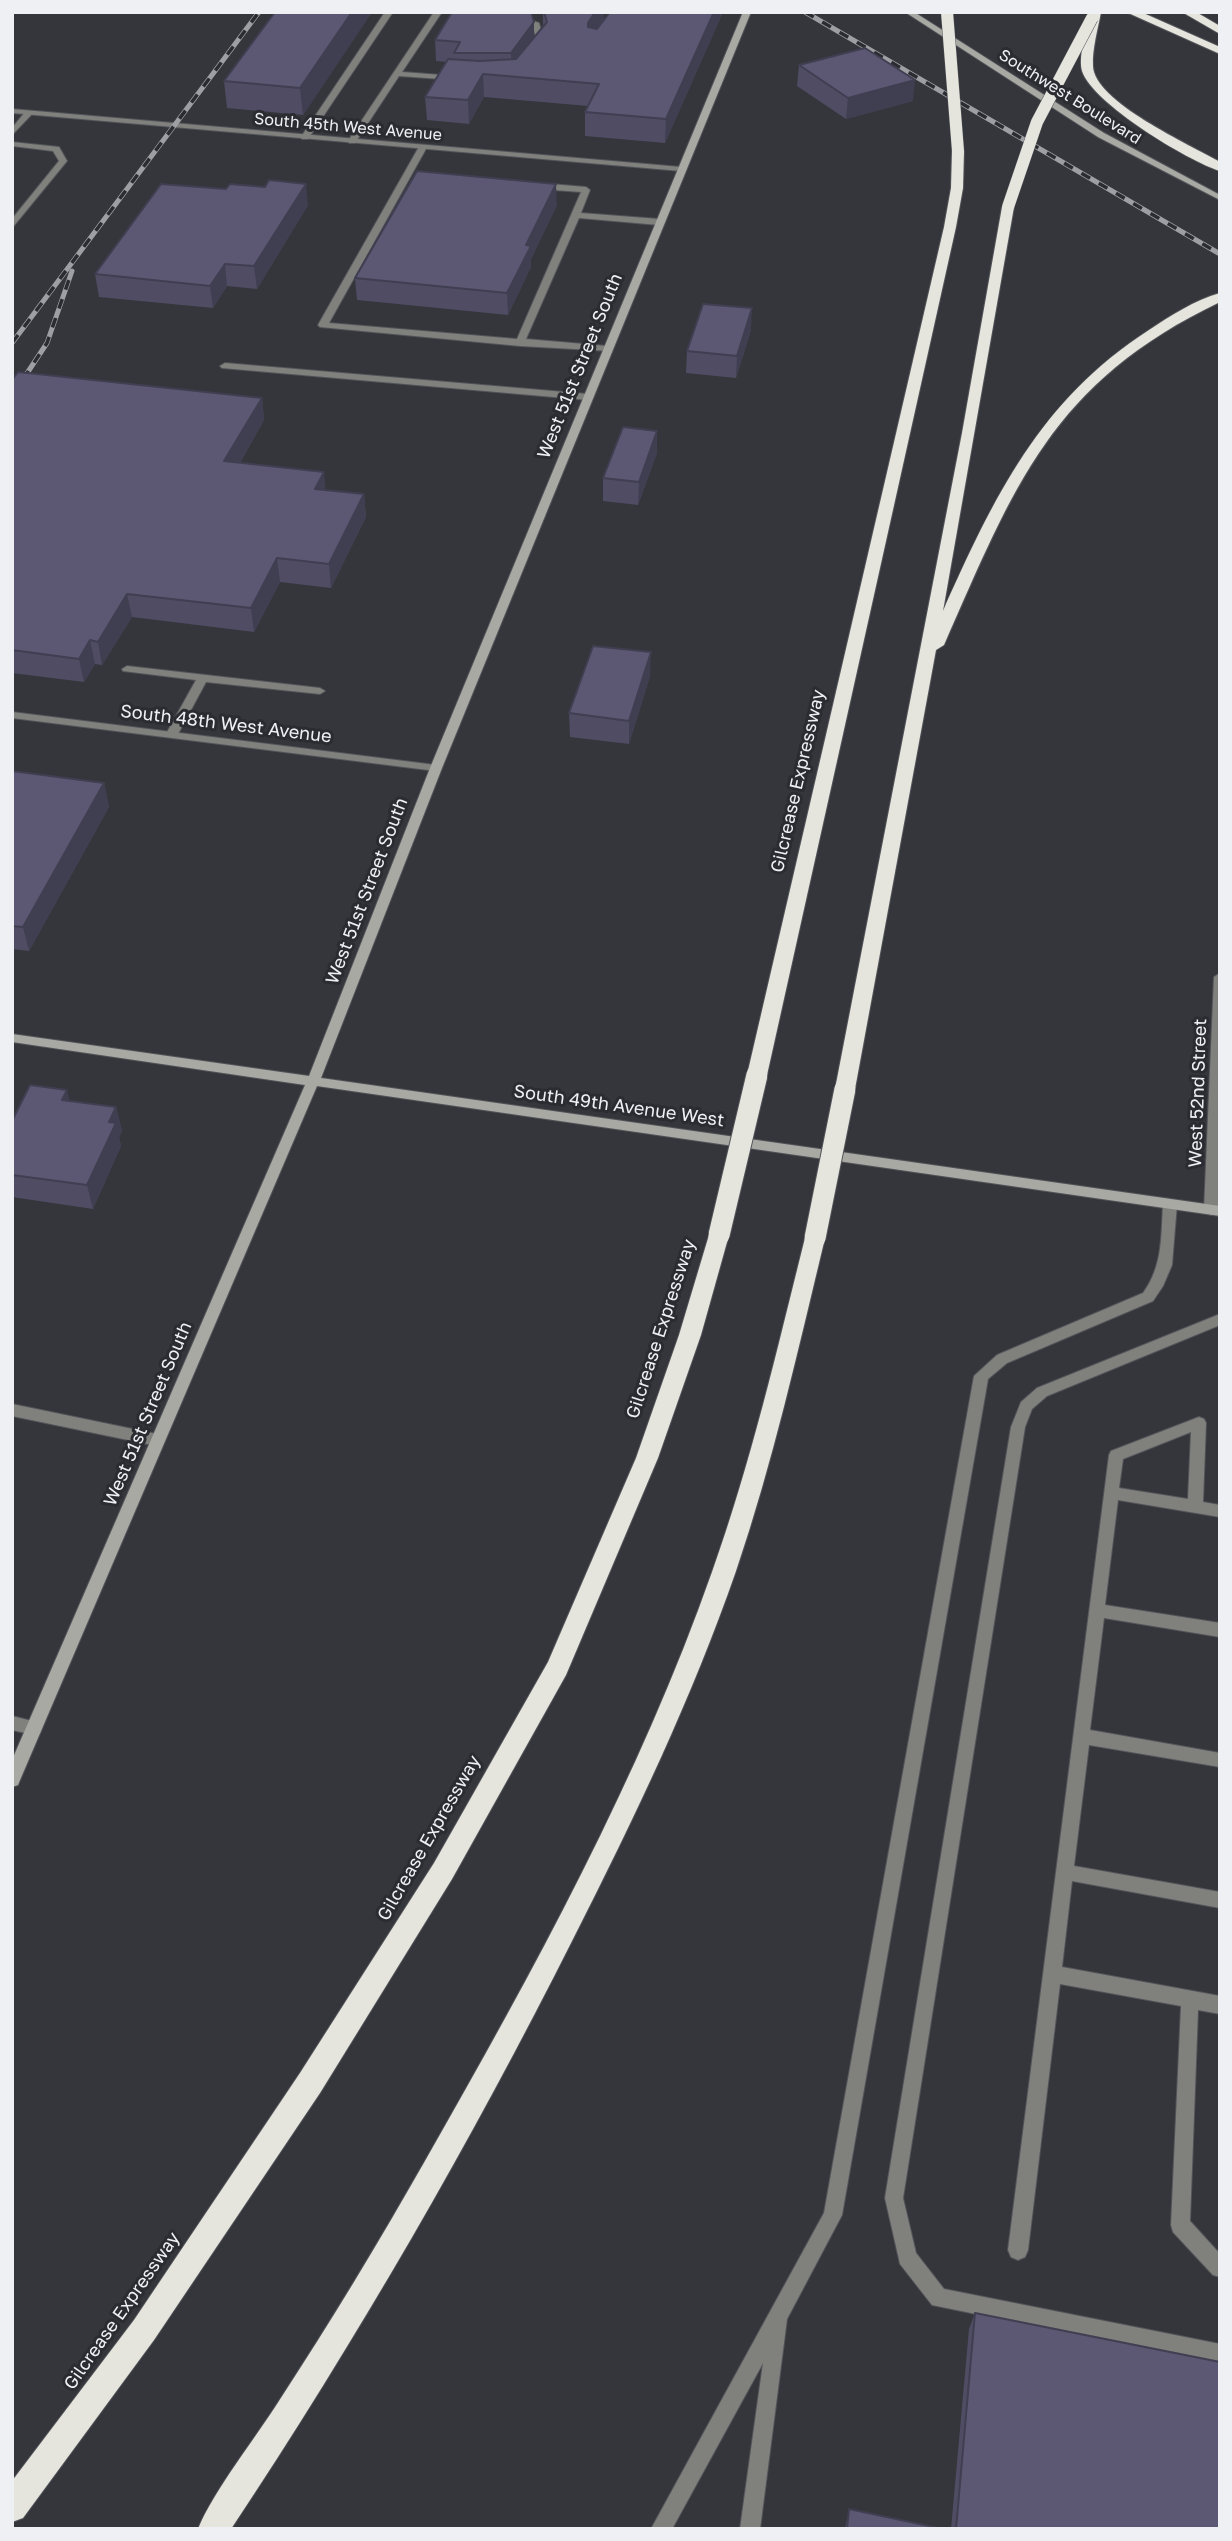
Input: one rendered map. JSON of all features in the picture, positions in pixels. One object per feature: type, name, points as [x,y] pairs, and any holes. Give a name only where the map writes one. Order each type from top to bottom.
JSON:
[{"type":"highway","name":"Gilcrease Expressway","points":[[12,2507],[144,2330],[310,2083],[443,1871],[557,1668],[647,1458],[694,1324],[719,1235],[950,227],[957,188],[958,151],[947,12]]},
{"type":"highway","points":[[1131,12],[1220,51]]},
{"type":"highway","points":[[1186,12],[1220,31]]},
{"type":"highway","points":[[1094,15],[1087,68],[1095,86],[1151,131],[1220,167]]},
{"type":"highway","points":[[213,2529],[298,2403],[451,2145],[582,1895],[634,1788],[724,1573],[758,1466],[814,1238],[845,1089],[969,433],[1008,207],[1018,170],[1037,122],[1094,15]]},
{"type":"highway","points":[[922,676],[1010,485],[1058,415],[1097,375],[1145,337],[1200,305],[1220,297]]},
{"type":"street","points":[[305,137],[389,12]]},
{"type":"street","points":[[352,141],[438,12]]},
{"type":"street","points":[[501,12],[536,25],[541,43],[528,61]]},
{"type":"street","name":"West 51st Street South","points":[[12,1780],[313,1081],[436,768],[747,12]]},
{"type":"street","name":"Southwest Boulevard","points":[[909,12],[1101,135],[1220,198]]},
{"type":"street","points":[[397,74],[469,79]]},
{"type":"street","name":"South 45th West Avenue","points":[[12,111],[681,169]]},
{"type":"street","points":[[12,133],[29,113]]},
{"type":"street","points":[[12,144],[57,149],[63,161],[12,225]]},
{"type":"street","points":[[424,148],[323,325],[607,349]]},
{"type":"street","points":[[408,175],[422,176]]},
{"type":"street","points":[[520,343],[586,190],[531,186]]},
{"type":"street","points":[[576,215],[659,222]]},
{"type":"street","points":[[225,366],[588,397]]},
{"type":"street","points":[[127,670],[320,691]]},
{"type":"street","points":[[172,734],[203,678]]},
{"type":"street","name":"South 48th West Avenue","points":[[12,715],[436,768]]},
{"type":"street","name":"West 52nd Street","points":[[1215,1211],[1220,977]]},
{"type":"street","name":"South 49th Avenue West","points":[[12,1038],[1215,1211]]},
{"type":"street","points":[[661,2529],[833,2215],[981,1376],[1003,1359],[1148,1297],[1162,1281],[1166,1265],[1170,1204]]},
{"type":"street","points":[[1220,1319],[1042,1392],[1026,1406],[1018,1427],[894,2199],[907,2258],[939,2298],[1220,2354]]},
{"type":"street","points":[[12,1410],[157,1440]]},
{"type":"street","points":[[1018,2250],[1116,1455],[1199,1423],[1195,1507]]},
{"type":"street","points":[[1111,1493],[1220,1511]]},
{"type":"street","points":[[1097,1609],[1220,1630]]},
{"type":"street","points":[[12,1723],[34,1727]]},
{"type":"street","points":[[1081,1736],[1220,1760]]},
{"type":"street","points":[[1065,1872],[1220,1900]]},
{"type":"street","points":[[1052,1974],[1220,2005]]},
{"type":"street","points":[[1190,1999],[1180,2225],[1220,2268]]},
{"type":"street","points":[[750,2529],[779,2313]]},
{"type":"building","points":[[275,12],[352,12],[300,88],[224,81]]},
{"type":"building","points":[[452,12],[531,12],[534,22],[511,53],[454,53],[460,42],[435,40]]},
{"type":"building","points":[[544,12],[595,12],[588,27],[597,29],[610,12],[714,12],[666,119],[585,112],[599,84],[483,74],[468,100],[425,97],[448,59],[516,59],[547,22]]},
{"type":"building","points":[[865,48],[915,80],[848,98],[799,65]]},
{"type":"building","points":[[417,171],[556,184],[526,245],[531,246],[507,293],[355,278]]},
{"type":"building","points":[[269,180],[306,184],[254,266],[225,264],[210,286],[95,274],[161,184],[226,189],[230,184],[265,187]]},
{"type":"building","points":[[703,304],[752,308],[737,356],[687,351]]},
{"type":"building","points":[[18,372],[262,398],[224,461],[324,472],[315,489],[364,494],[329,564],[277,558],[251,608],[127,594],[98,642],[90,640],[79,659],[12,650],[12,380]]},
{"type":"building","points":[[623,427],[657,431],[639,482],[603,478]]},
{"type":"building","points":[[593,646],[651,652],[629,721],[569,713]]},
{"type":"building","points":[[12,771],[104,783],[23,927],[12,926]]},
{"type":"building","points":[[30,1085],[67,1090],[62,1100],[116,1107],[109,1122],[116,1123],[87,1185],[12,1175],[12,1121]]},
{"type":"building","points":[[975,2313],[1220,2362],[1220,2529],[956,2529]]},
{"type":"building","points":[[849,2509],[943,2529],[847,2529]]},
{"type":"railway","points":[[12,343],[259,12]]},
{"type":"railway","points":[[805,12],[1220,254]]},
{"type":"railway","points":[[12,396],[47,343],[72,271]]}]
